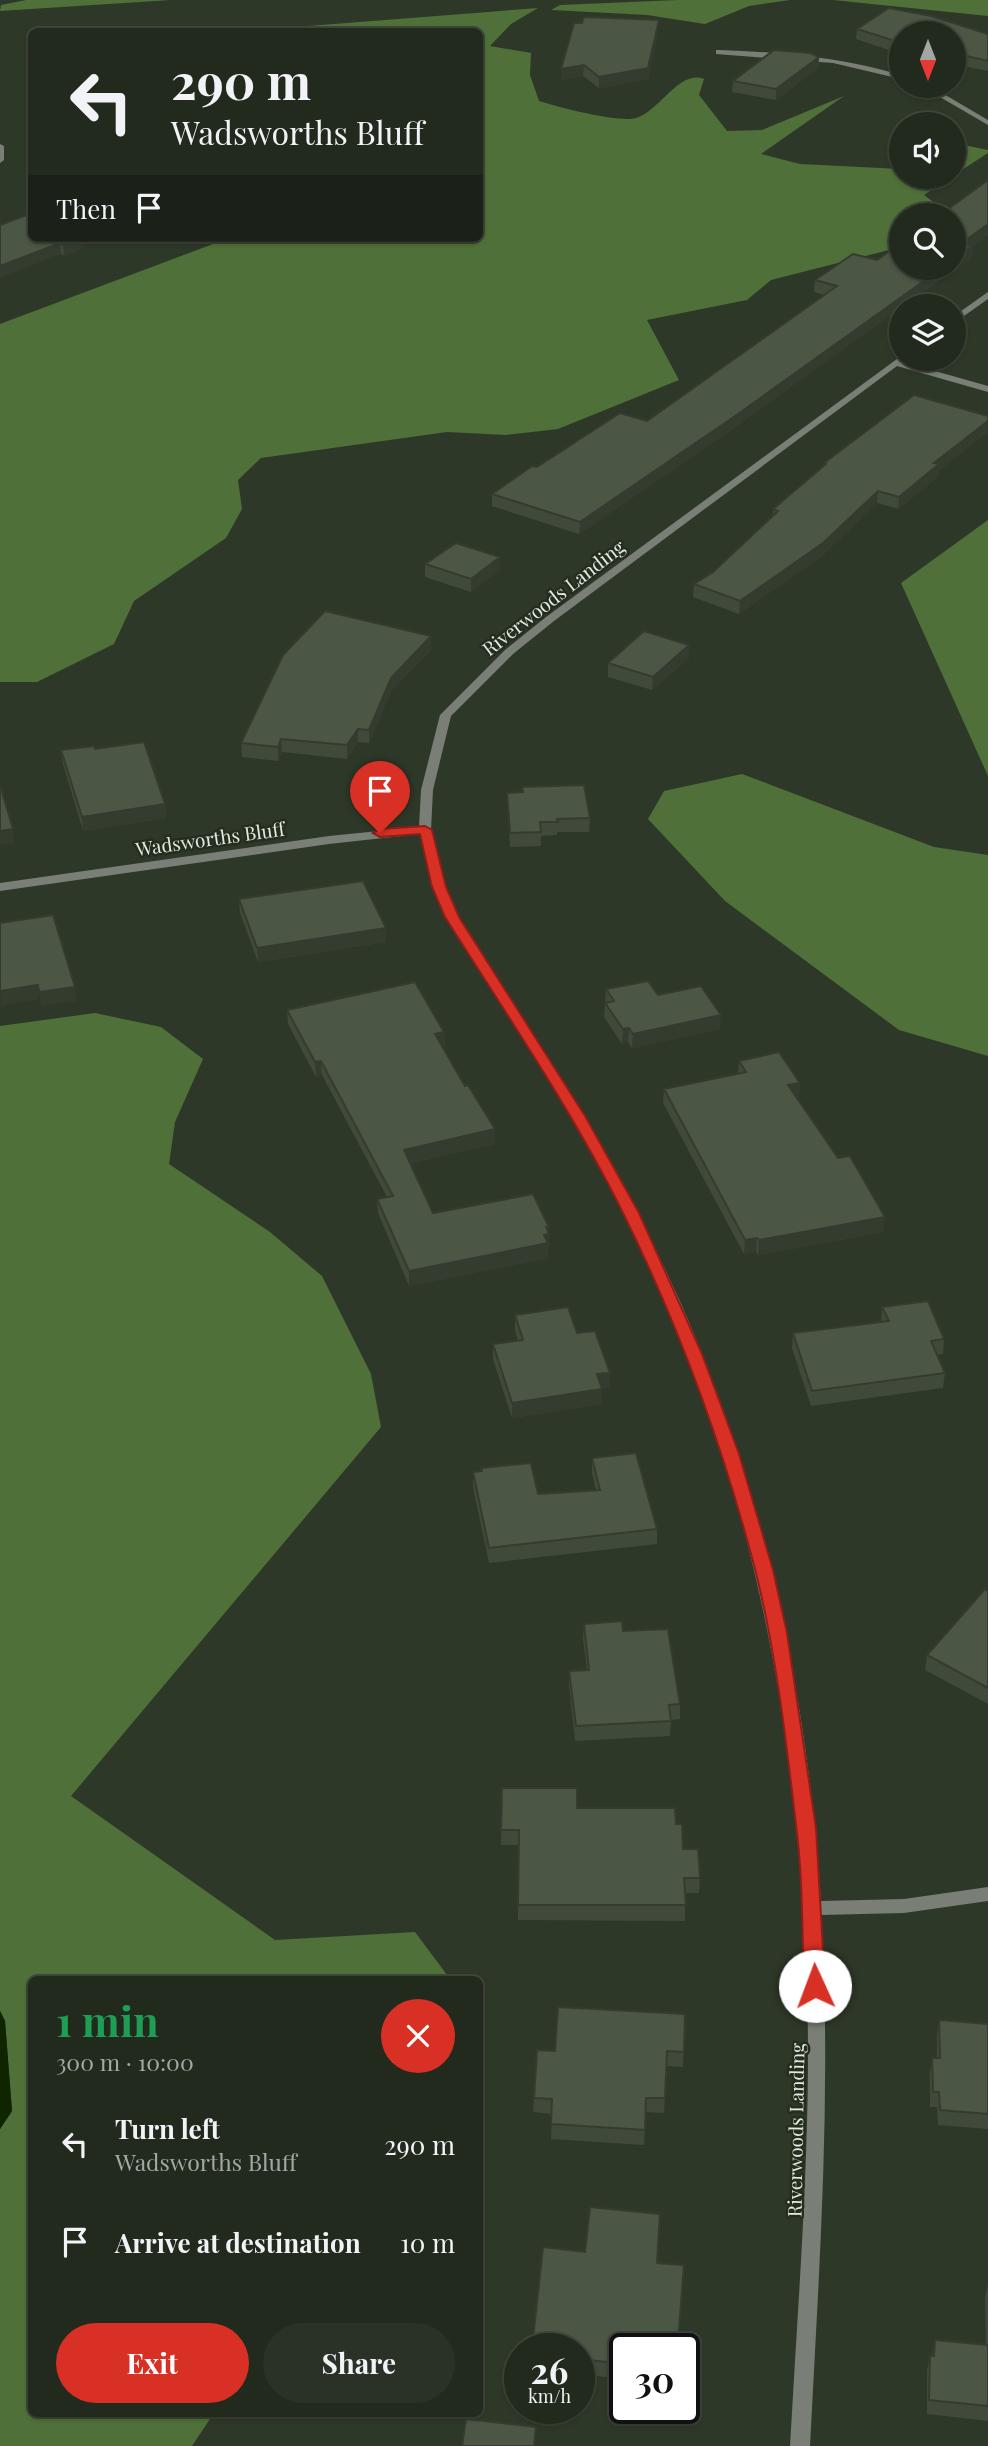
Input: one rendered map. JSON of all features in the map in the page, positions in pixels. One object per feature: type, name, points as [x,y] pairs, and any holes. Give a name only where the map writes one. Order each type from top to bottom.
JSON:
[{"type":"street","points":[[719,52],[806,55],[889,73]]},
{"type":"street","points":[[945,98],[988,123]]},
{"type":"street","points":[[0,146],[0,160]]},
{"type":"street","points":[[966,311],[988,295]]},
{"type":"street","name":"Riverwoods Landing","points":[[800,2446],[814,2203],[817,2063],[812,1908],[797,1753],[778,1633],[764,1570],[726,1442],[689,1343],[631,1213],[577,1116],[452,917],[439,887],[425,830],[427,790],[446,715],[509,652],[889,368]]},
{"type":"street","points":[[932,371],[988,388]]},
{"type":"street","name":"Wadsworths Bluff","points":[[0,887],[328,840],[425,830]]},
{"type":"street","points":[[812,1908],[904,1906],[988,1894]]},
{"type":"shaded area","points":[[26,0],[171,0],[0,11],[1,5]]},
{"type":"shaded area","points":[[678,0],[790,0],[749,6],[705,24],[647,15],[551,10],[560,5]]},
{"type":"shaded area","points":[[833,0],[988,0],[988,16]]},
{"type":"shaded area","points":[[538,8],[511,24],[490,46],[531,53],[530,75],[539,101],[603,116],[636,118],[653,108],[686,80],[704,79],[699,95],[727,131],[762,130],[844,96],[761,154],[800,164],[889,168],[889,189],[933,189],[924,195],[934,203],[889,203],[889,250],[771,280],[747,300],[647,320],[679,380],[558,429],[506,435],[447,432],[261,458],[238,480],[242,509],[226,538],[134,601],[114,644],[37,682],[0,682],[0,324],[218,242],[483,242],[483,28],[283,28]]},
{"type":"shaded area","points":[[966,145],[988,150],[988,153],[966,167]]},
{"type":"shaded area","points":[[988,520],[988,776],[901,583]]},
{"type":"shaded area","points":[[742,774],[934,847],[988,855],[988,1056],[899,1030],[725,901],[648,819],[664,791]]},
{"type":"shaded area","points":[[95,1013],[161,1027],[203,1059],[175,1122],[169,1164],[270,1232],[322,1276],[371,1374],[381,1427],[71,1796],[275,1940],[415,1932],[448,1976],[28,1976],[28,2417],[211,2417],[192,2446],[0,2446],[0,2129],[12,2111],[5,2021],[0,2011],[0,1026]]},
{"type":"shaded area","points":[[0,2011],[5,2021],[12,2111],[0,2129]]},
{"type":"building","points":[[889,8],[947,21],[889,21],[889,39],[857,29]]},
{"type":"building","points":[[584,17],[659,20],[648,68],[599,77],[584,65],[561,69],[574,23],[582,23]]},
{"type":"building","points":[[966,27],[988,34],[988,61],[966,56]]},
{"type":"building","points":[[774,50],[810,53],[819,57],[776,89],[733,81]]},
{"type":"building","points":[[988,180],[988,224],[966,240],[966,203],[956,203]]},
{"type":"building","points":[[28,214],[28,242],[68,242],[0,266],[0,225]]},
{"type":"building","points":[[889,252],[889,280],[925,280],[906,294],[889,294],[889,306],[580,522],[492,494],[532,466],[537,467],[620,413],[647,421],[837,286],[815,280],[853,254],[877,260]]},
{"type":"building","points":[[914,395],[988,416],[988,421],[934,463],[939,464],[899,497],[878,491],[823,543],[740,601],[694,584],[713,572],[778,511],[773,509],[826,464],[824,463]]},
{"type":"building","points":[[456,543],[500,557],[471,579],[425,564]]},
{"type":"building","points":[[325,611],[431,636],[391,678],[369,730],[358,729],[347,745],[281,739],[278,747],[241,743],[283,655]]},
{"type":"building","points":[[644,631],[689,645],[653,677],[608,663]]},
{"type":"building","points":[[144,742],[165,804],[82,817],[61,750],[94,746],[95,749]]},
{"type":"building","points":[[0,785],[13,829],[0,831]]},
{"type":"building","points":[[584,785],[590,818],[540,822],[541,832],[510,833],[507,793],[523,792],[522,787]]},
{"type":"building","points":[[363,881],[386,928],[257,948],[239,899]]},
{"type":"building","points":[[53,915],[75,987],[39,992],[38,985],[0,991],[0,923]]},
{"type":"building","points":[[648,981],[658,995],[701,986],[721,1015],[633,1034],[629,1028],[623,1029],[605,1003],[614,1001],[606,989]]},
{"type":"building","points":[[415,982],[444,1032],[435,1034],[465,1086],[468,1085],[495,1129],[404,1150],[433,1213],[533,1194],[549,1227],[546,1227],[549,1234],[544,1235],[548,1243],[409,1271],[377,1199],[393,1196],[321,1061],[315,1062],[287,1010]]},
{"type":"building","points":[[779,1052],[800,1083],[788,1085],[838,1158],[850,1156],[885,1217],[759,1240],[745,1240],[664,1089],[746,1072],[739,1061]]},
{"type":"building","points":[[928,1301],[944,1339],[931,1341],[945,1373],[812,1391],[793,1333],[889,1321],[882,1307]]},
{"type":"building","points":[[568,1307],[577,1333],[595,1331],[610,1373],[597,1374],[602,1389],[512,1403],[493,1344],[523,1340],[515,1315]]},
{"type":"building","points":[[636,1453],[657,1529],[489,1548],[473,1472],[482,1471],[481,1468],[531,1463],[538,1494],[600,1490],[592,1458]]},
{"type":"building","points":[[985,1589],[988,1591],[988,1688],[927,1655]]},
{"type":"building","points":[[622,1621],[623,1631],[668,1629],[680,1704],[669,1705],[671,1721],[576,1726],[569,1671],[589,1670],[584,1624]]},
{"type":"building","points":[[502,1788],[577,1788],[577,1808],[675,1808],[676,1824],[682,1824],[683,1849],[698,1849],[700,1878],[684,1878],[686,1905],[518,1905],[519,1830],[501,1830]]},
{"type":"building","points":[[558,2007],[685,2014],[684,2052],[667,2051],[665,2098],[646,2098],[645,2130],[551,2124],[552,2099],[534,2098],[537,2050],[555,2051]]},
{"type":"building","points":[[939,2020],[988,2024],[988,2114],[940,2110],[939,2092],[933,2092],[932,2058],[940,2058]]},
{"type":"building","points":[[590,2207],[660,2214],[657,2263],[684,2265],[679,2333],[609,2333],[609,2362],[595,2361],[595,2333],[534,2333],[543,2247],[585,2252]]},
{"type":"building","points":[[935,2340],[988,2345],[988,2406],[929,2400],[930,2356],[934,2356]]},
{"type":"building","points":[[466,2419],[536,2427],[534,2446],[462,2446]]},
{"type":"route","points":[[380,833],[425,830],[439,887],[452,917],[577,1116],[631,1213],[662,1277],[694,1354],[730,1454],[764,1570],[778,1633],[790,1700],[806,1828],[815,1986]]}]
